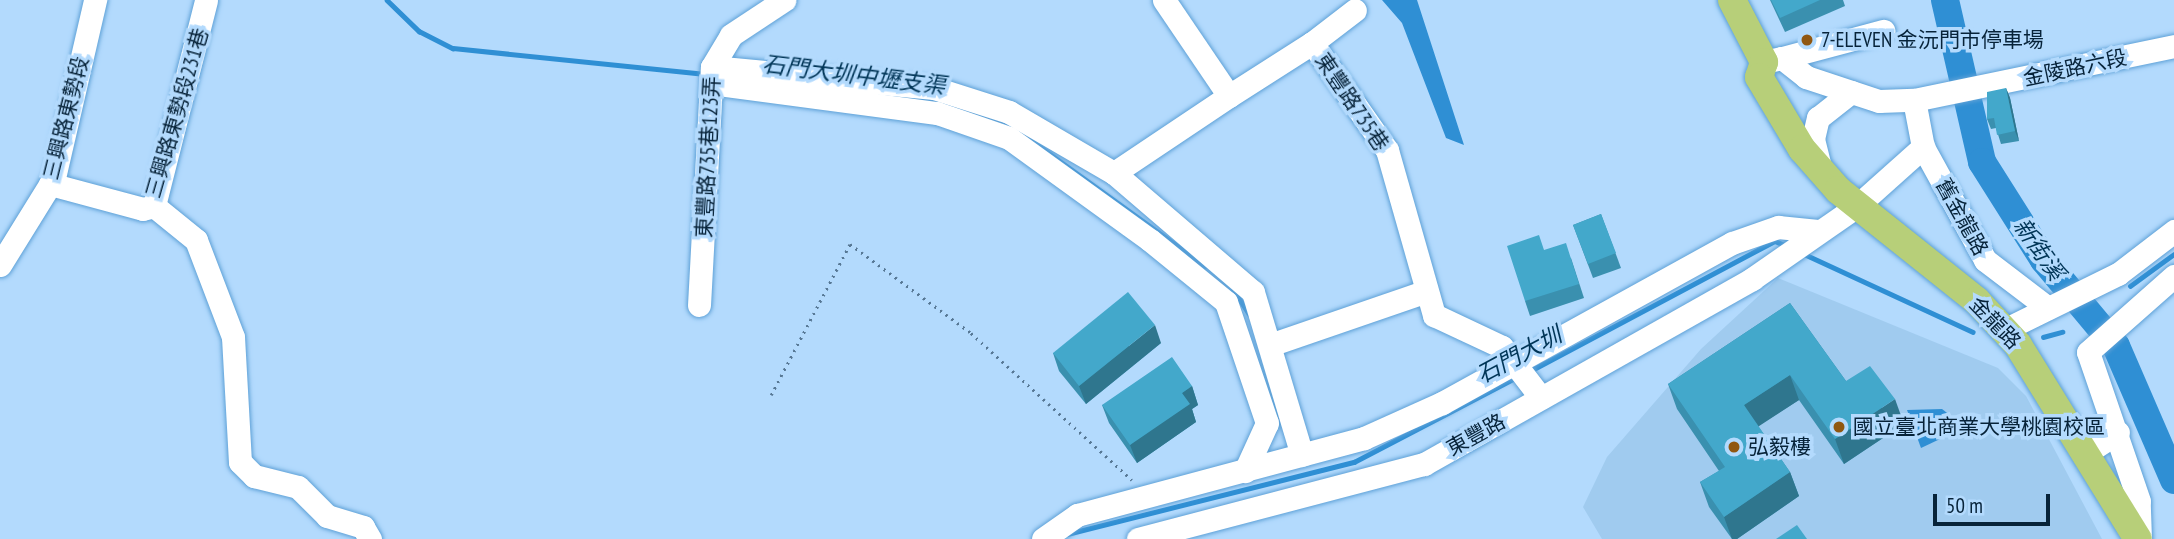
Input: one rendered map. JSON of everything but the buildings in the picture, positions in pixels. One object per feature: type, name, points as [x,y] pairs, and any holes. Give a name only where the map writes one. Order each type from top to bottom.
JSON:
[{"type":"main road","points":[[1732,0],[1773,60]]},
{"type":"main road","name":"金龍路","points":[[1773,60],[1759,78],[1802,149],[1857,206],[2004,330],[2053,394],[2139,539]]},
{"type":"street","name":"三興路東勢段","points":[[0,264],[50,184],[96,0]]},
{"type":"street","name":"三興路東勢段231巷","points":[[50,184],[144,209],[154,206],[206,0]]},
{"type":"street","name":"東豐路735巷123弄","points":[[699,305],[712,75],[731,35],[784,0]]},
{"type":"street","points":[[1164,0],[1229,96]]},
{"type":"street","points":[[1312,43],[1355,10]]},
{"type":"street","points":[[1773,60],[1883,31]]},
{"type":"street","name":"東豐路735巷","points":[[1114,173],[1312,43],[1387,150],[1424,292],[1434,315],[1473,329],[1525,378]]},
{"type":"street","name":"金陵路六段","points":[[1914,100],[2174,46]]},
{"type":"street","points":[[1773,60],[1806,77],[1880,101],[1914,100]]},
{"type":"street","points":[[712,75],[934,88],[1009,112],[1114,173],[1252,292],[1273,344],[1303,455]]},
{"type":"street","points":[[712,75],[937,113],[1009,138],[1150,240],[1226,302],[1268,423],[1245,471]]},
{"type":"street","points":[[1821,171],[1813,139],[1818,118],[1851,92]]},
{"type":"street","name":"舊金龍路","points":[[1914,100],[1923,147],[1985,260],[2052,305]]},
{"type":"street","points":[[1043,539],[1077,515],[1364,438],[1525,378],[1732,243],[1777,227],[1813,234],[1857,206],[1923,147]]},
{"type":"street","points":[[154,206],[196,240],[233,337],[240,462],[254,476],[298,488],[327,516],[363,527],[370,539]]},
{"type":"street","points":[[2004,330],[2100,281],[2174,231]]},
{"type":"street","name":"東豐路","points":[[1138,539],[1424,464],[1525,378],[1784,256],[1813,234]]},
{"type":"street","points":[[2158,539],[2138,501],[2118,432],[2088,352],[2174,276]]},
{"type":"street","points":[[1273,344],[1424,292]]},
{"type":"street","points":[[2086,453],[2118,432]]},
{"type":"street","points":[[2138,501],[2139,539]]},
{"type":"path","points":[[771,395],[850,244],[971,332],[1150,496]]},
{"type":"shaded area","name":"國立臺北商業大學桃園校區","points":[[1778,278],[1998,368],[2026,396],[2102,539],[1602,539],[1583,507],[1607,457],[1701,349]]},
{"type":"water","points":[[1382,0],[1417,0],[1464,145],[1446,138],[1402,23]]},
{"type":"water","points":[[1942,409],[1955,419],[1957,431],[1921,448],[1907,410]]},
{"type":"waterway","name":"石門大圳中壢支渠","points":[[387,0],[419,31],[453,48],[703,74]]},
{"type":"waterway","name":"新街溪","points":[[1945,0],[1982,162],[2044,260],[2116,346],[2174,480]]},
{"type":"waterway","name":"石門大圳中壢支渠","points":[[1025,136],[1205,266]]},
{"type":"waterway","name":"石門大圳","points":[[1530,371],[1775,241],[1785,245]]},
{"type":"waterway","name":"石門大圳","points":[[1802,253],[1973,332]]},
{"type":"waterway","name":"石門大圳","points":[[2130,286],[2174,254]]},
{"type":"waterway","name":"石門大圳中壢支渠","points":[[1233,289],[1249,314]]},
{"type":"waterway","name":"石門大圳","points":[[2043,337],[2062,332]]},
{"type":"waterway","name":"石門大圳","points":[[1067,534],[1354,462],[1515,378]]},
{"type":"place","name":"7-ELEVEN 金沅門市停車場","points":[[1807,40]]},
{"type":"place","name":"國立臺北商業大學桃園校區","points":[[1839,427]]},
{"type":"place","name":"弘毅樓","points":[[1734,447]]}]
